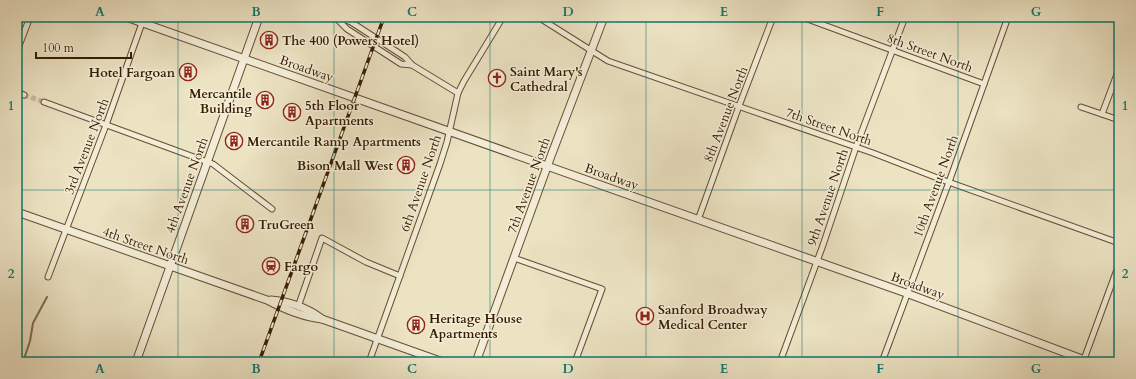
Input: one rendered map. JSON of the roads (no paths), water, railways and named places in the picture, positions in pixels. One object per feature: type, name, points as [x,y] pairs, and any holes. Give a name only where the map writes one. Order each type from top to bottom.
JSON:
[{"type":"street","points":[[17,51],[30,17]]},
{"type":"street","name":"Broadway","points":[[126,17],[817,262],[1086,361]]},
{"type":"street","name":"4th Avenue North","points":[[136,362],[259,17]]},
{"type":"street","points":[[336,17],[351,22],[406,58],[412,65],[458,94]]},
{"type":"street","name":"6th Avenue North","points":[[369,362],[440,164],[458,94],[464,81],[503,17]]},
{"type":"street","name":"7th Street North","points":[[538,17],[591,52],[608,61],[856,147],[1119,243]]},
{"type":"street","name":"7th Avenue North","points":[[476,362],[547,166],[604,17]]},
{"type":"street","name":"8th Avenue North","points":[[698,220],[773,17]]},
{"type":"street","name":"8th Street North","points":[[802,17],[984,84]]},
{"type":"street","name":"9th Avenue North","points":[[780,362],[817,262],[856,147],[905,17]]},
{"type":"street","name":"10th Avenue North","points":[[882,362],[1008,17]]},
{"type":"street","name":"3rd Avenue North","points":[[48,277],[106,126],[142,23]]},
{"type":"street","points":[[1102,114],[1119,69]]},
{"type":"street","points":[[17,92],[24,95]]},
{"type":"street","points":[[44,102],[217,166],[272,209]]},
{"type":"street","points":[[1081,107],[1119,120]]},
{"type":"street","name":"4th Street North","points":[[17,212],[267,300],[312,318],[322,319],[443,362]]},
{"type":"street","points":[[298,307],[322,238],[355,257],[400,276]]},
{"type":"street","points":[[514,258],[602,289],[575,362]]},
{"type":"street","points":[[1086,361],[1119,264]]},
{"type":"street","name":"4th Street North","points":[[267,300],[281,301],[314,313],[322,319]]},
{"type":"waterway","points":[[23,362],[30,341],[33,323],[47,297]]},
{"type":"tunnel","points":[[24,95],[44,102]]},
{"type":"railway","points":[[259,362],[384,17]]},
{"type":"place","name":"The 400 (Powers Hotel)","points":[[269,40]]},
{"type":"place","name":"Hotel Fargoan","points":[[188,72]]},
{"type":"place","name":"Saint Mary's Cathedral","points":[[497,78]]},
{"type":"place","name":"Mercantile Building","points":[[265,100]]},
{"type":"place","name":"5th Floor Apartments","points":[[292,112]]},
{"type":"place","name":"Mercantile Ramp Apartments","points":[[234,141]]},
{"type":"place","name":"Bison Mall West","points":[[406,165]]},
{"type":"place","name":"TruGreen","points":[[245,224]]},
{"type":"place","name":"Fargo","points":[[271,266]]},
{"type":"place","name":"Sanford Broadway Medical Center","points":[[645,316]]},
{"type":"place","name":"Heritage House Apartments","points":[[416,325]]}]
